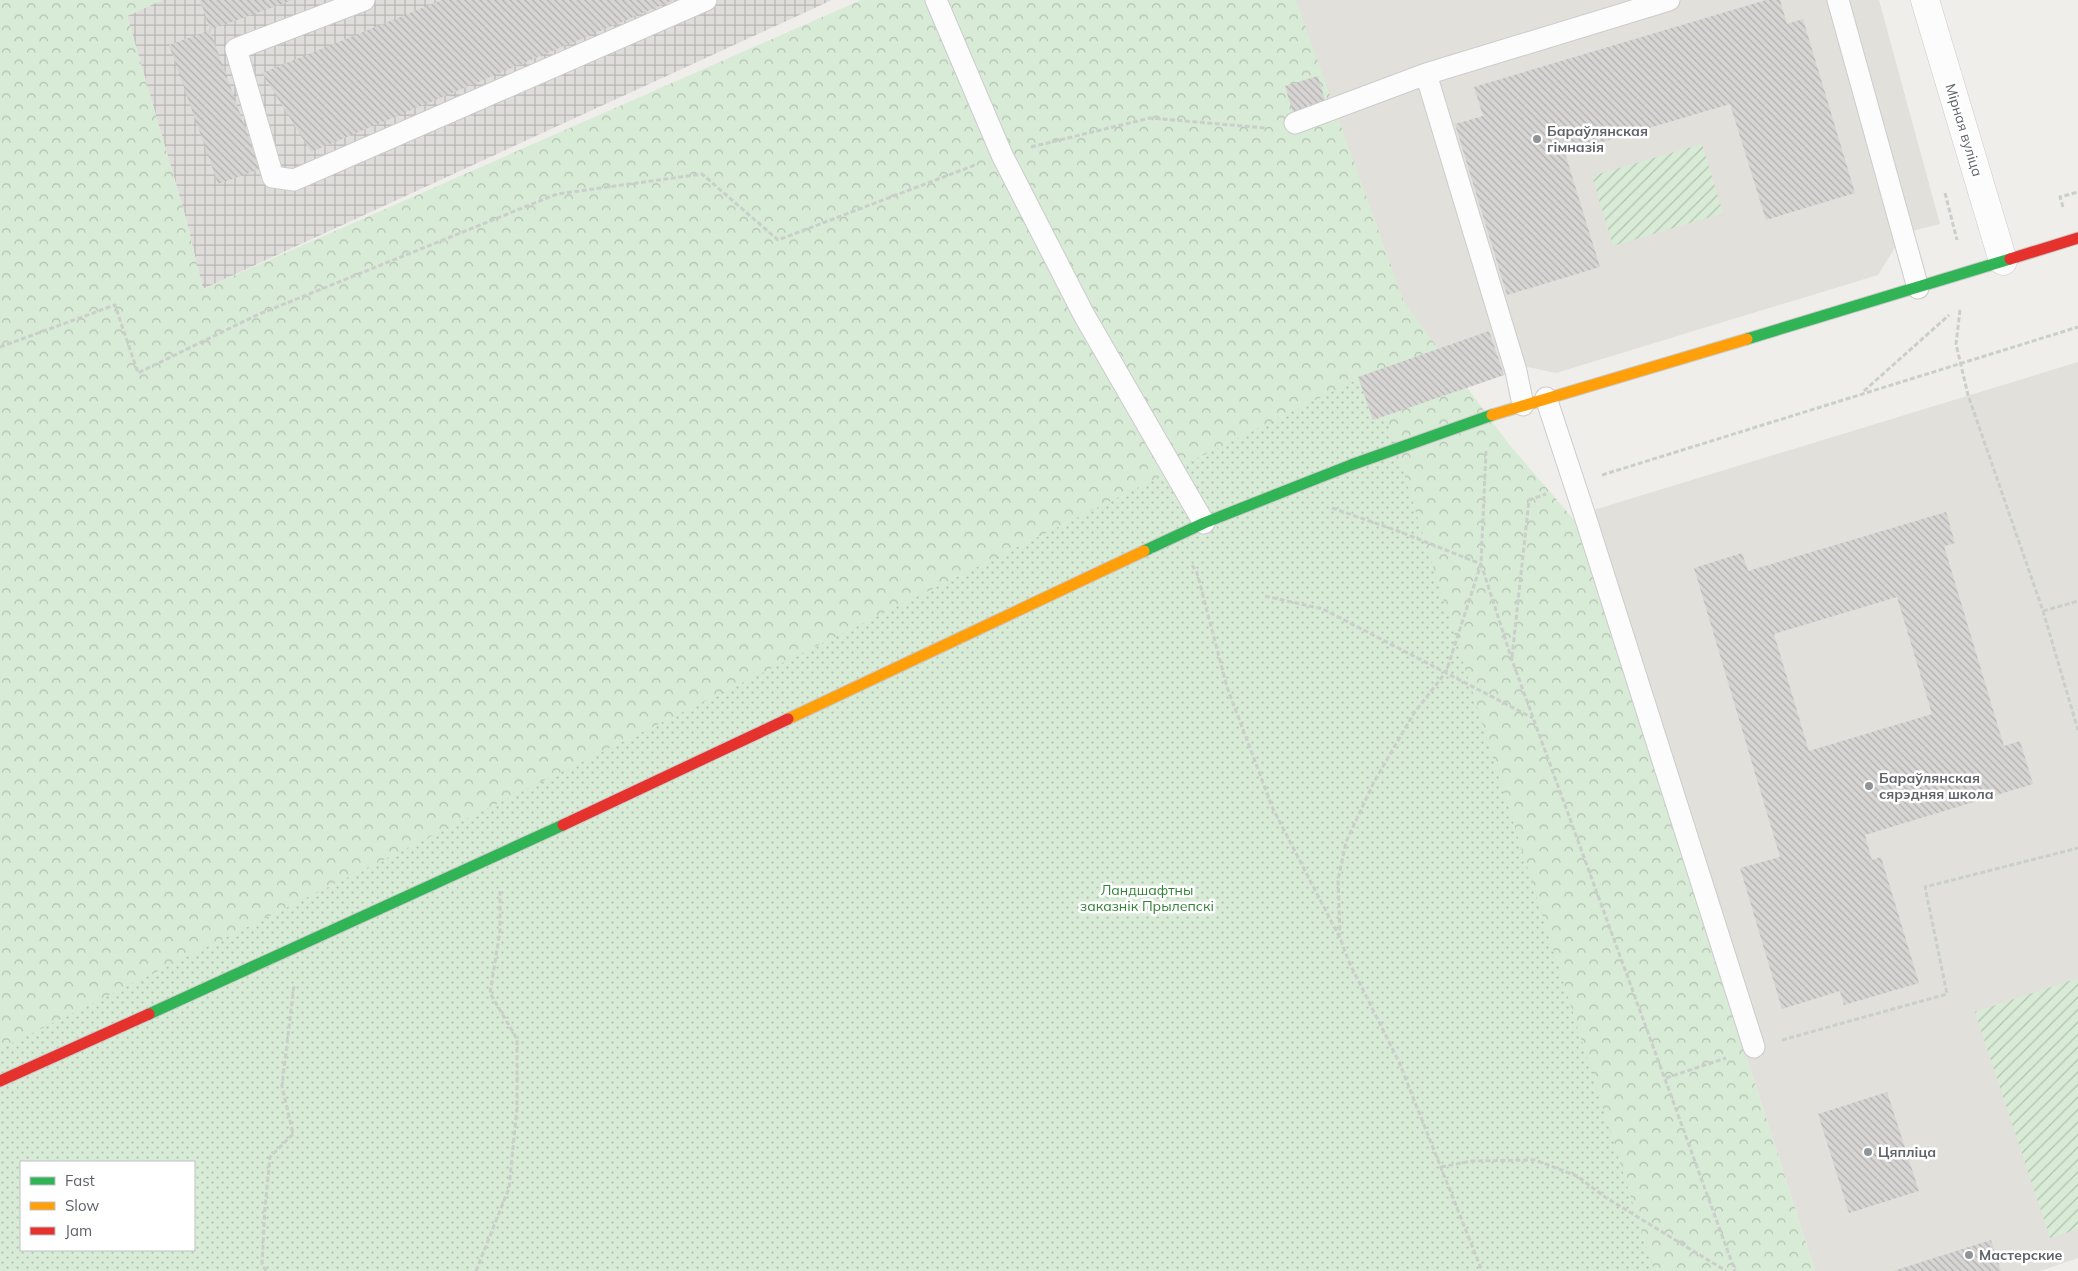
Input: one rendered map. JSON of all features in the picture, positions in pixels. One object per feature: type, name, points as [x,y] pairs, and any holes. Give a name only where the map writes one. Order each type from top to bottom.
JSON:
[{"type":"street","name":"Мірная вуліца","points":[[1925,0],[2003,261]]},
{"type":"street","points":[[0,1081],[508,851],[1204,523],[1351,465],[1487,416],[1918,288],[2078,238]]},
{"type":"lane","points":[[364,0],[236,49],[273,177],[294,180],[706,0]]},
{"type":"lane","points":[[936,0],[1002,155],[1084,315],[1204,523]]},
{"type":"lane","points":[[1296,123],[1426,74],[1669,0]]},
{"type":"lane","points":[[1838,0],[1918,288]]},
{"type":"lane","points":[[1426,74],[1516,371],[1523,405]]},
{"type":"lane","points":[[1546,398],[1754,1047]]},
{"type":"path","points":[[0,347],[115,305],[138,373],[257,315],[557,194],[702,174],[778,240],[1002,155],[1150,118],[1274,129],[1296,123]]},
{"type":"path","points":[[2060,197],[2078,192]]},
{"type":"path","points":[[1861,393],[1961,304],[1956,344],[1968,395],[2043,611],[2078,730]]},
{"type":"path","points":[[1512,660],[1529,500],[1959,362],[2078,327]]},
{"type":"path","points":[[1340,938],[1338,880],[1346,842],[1374,782],[1414,713],[1446,672],[1481,564],[1487,416]]},
{"type":"path","points":[[1329,507],[1398,531],[1481,564]]},
{"type":"path","points":[[1176,536],[1197,573],[1227,687],[1273,809],[1340,938],[1349,962],[1399,1062],[1482,1271]]},
{"type":"path","points":[[1481,564],[1512,660],[1735,1271]]},
{"type":"path","points":[[1265,596],[1323,609],[1534,718]]},
{"type":"path","points":[[2043,611],[2078,600]]},
{"type":"path","points":[[1666,1078],[1754,1047],[1947,994],[1924,887],[2078,848]]},
{"type":"path","points":[[476,1271],[509,1188],[517,1108],[517,1039],[490,993],[500,931],[500,892],[508,851]]},
{"type":"path","points":[[266,1271],[262,1264],[270,1157],[293,1134],[282,1086],[299,944]]},
{"type":"path","points":[[1441,1167],[1472,1160],[1535,1160],[1577,1176],[1605,1197],[1726,1271]]},
{"type":"shaded area","points":[[162,0],[832,0],[203,289],[185,215],[127,16]]},
{"type":"shaded area","points":[[1296,0],[1879,0],[1940,224],[1904,233],[1878,275],[1556,373],[1528,367],[1373,420]]},
{"type":"shaded area","name":"Бараўлянская сярэдняя школа","points":[[2078,362],[2078,1258],[2040,1271],[1815,1271],[1575,521],[1584,513]]},
{"type":"green space","points":[[0,0],[162,0],[127,16],[185,215],[203,289],[861,0],[1296,0],[1404,302],[1508,443],[1575,521],[1815,1271],[0,1271]]},
{"type":"green space","points":[[1702,144],[1723,213],[1613,246],[1592,176]]},
{"type":"green space","name":"Ландшафтны заказнік Прылепскі","points":[[1372,372],[1654,1271],[0,1271],[0,1049]]},
{"type":"green space","points":[[2078,978],[2078,1229],[2050,1238],[1975,1012]]},
{"type":"building","points":[[200,0],[293,0],[210,30]]},
{"type":"building","points":[[442,0],[674,0],[311,152],[262,73]]},
{"type":"building","name":"Бараўлянская гімназія","points":[[1766,0],[1780,0],[1787,24],[1803,19],[1855,193],[1766,220],[1730,104],[1565,153],[1600,267],[1507,295],[1455,124],[1483,116],[1474,87]]},
{"type":"building","points":[[210,30],[260,169],[218,184],[169,45]]},
{"type":"building","points":[[1318,76],[1327,107],[1294,117],[1285,86]]},
{"type":"building","points":[[1489,331],[1504,375],[1373,420],[1358,377]]},
{"type":"building","name":"Бараўлянская сярэдняя школа","points":[[1946,512],[1955,543],[1944,546],[2004,746],[2020,741],[2033,784],[1865,835],[1872,860],[1881,857],[1919,983],[1844,1005],[1840,991],[1782,1009],[1740,868],[1780,857],[1694,568],[1742,553],[1748,571]],"holes":[[[1897,597],[1932,714],[1809,751],[1774,634]]]},
{"type":"building","name":"Цяпліца","points":[[1887,1092],[1919,1191],[1849,1213],[1818,1114]]},
{"type":"building","name":"Мастерские","points":[[1991,1240],[2001,1271],[1893,1271]]},
{"type":"traffic: fast","points":[[1747,339],[2010,259]]},
{"type":"traffic: fast","points":[[1144,551],[1204,523],[1351,465],[1492,415]]},
{"type":"traffic: fast","points":[[149,1014],[563,825]]},
{"type":"traffic: slow","points":[[1492,415],[1747,339]]},
{"type":"traffic: slow","points":[[788,719],[1144,551]]},
{"type":"traffic: jam","points":[[2010,259],[2078,238]]},
{"type":"traffic: jam","points":[[563,825],[788,719]]},
{"type":"traffic: jam","points":[[0,1081],[149,1014]]},
{"type":"place","name":"Бараўлянская гімназія","points":[[1537,139]]},
{"type":"place","name":"Бараўлянская сярэдняя школа","points":[[1869,786]]},
{"type":"place","name":"Цяпліца","points":[[1868,1152]]},
{"type":"place","name":"Мастерские","points":[[1969,1255]]}]
